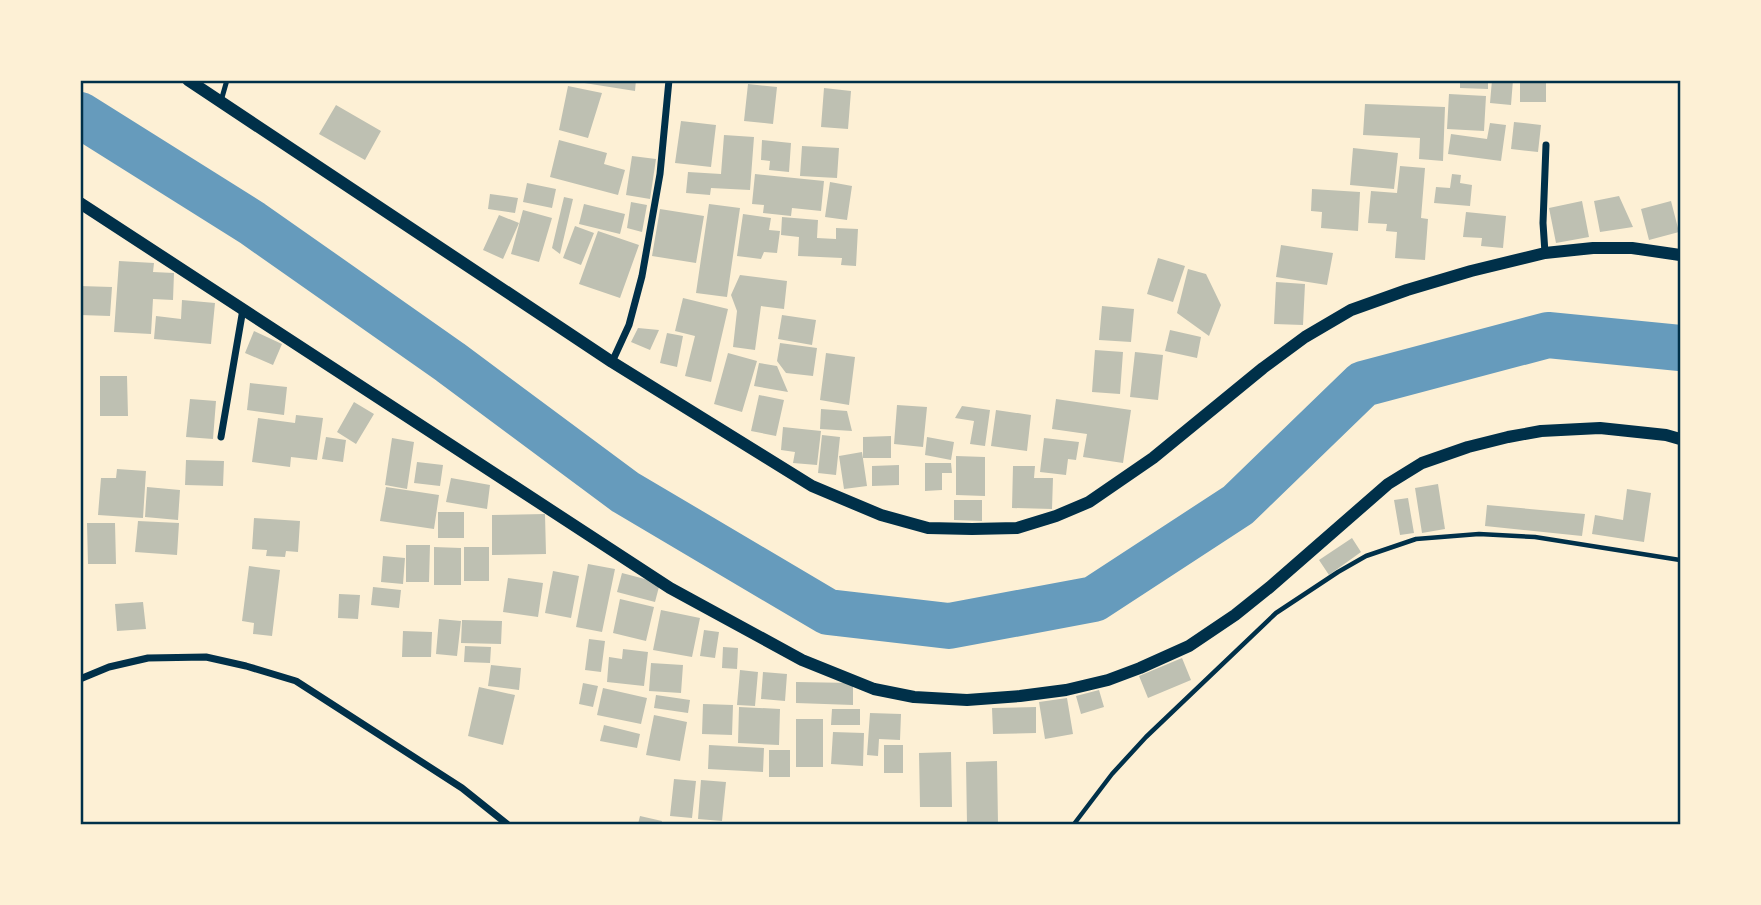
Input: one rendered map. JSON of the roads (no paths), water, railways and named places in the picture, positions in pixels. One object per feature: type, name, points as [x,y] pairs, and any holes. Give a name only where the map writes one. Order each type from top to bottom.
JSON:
[{"type":"street","points":[[188,80],[612,362],[812,486],[881,515],[928,528],[1017,528],[1090,502],[1153,457],[1273,360],[1351,310],[1471,271],[1545,253],[1592,248],[1632,248],[1681,255]]},
{"type":"street","points":[[612,362],[629,325],[642,276],[660,174],[669,80]]},
{"type":"street","points":[[1545,253],[1543,223],[1546,145]]},
{"type":"street","points":[[80,203],[670,588],[802,660],[874,689],[914,697],[967,700],[1066,690],[1108,680],[1189,646],[1236,615],[1388,484],[1422,463],[1468,447],[1508,436],[1541,431],[1600,428],[1681,439]]},
{"type":"street","points":[[221,436],[243,309]]},
{"type":"street","points":[[80,679],[109,667],[148,658],[206,657],[296,681],[462,788],[507,824]]},
{"type":"lane","points":[[221,102],[227,80]]},
{"type":"waterway","points":[[80,115],[252,223],[450,362],[625,492],[828,612],[949,626],[1094,599],[1238,505],[1363,384],[1548,335],[1680,348]]}]
